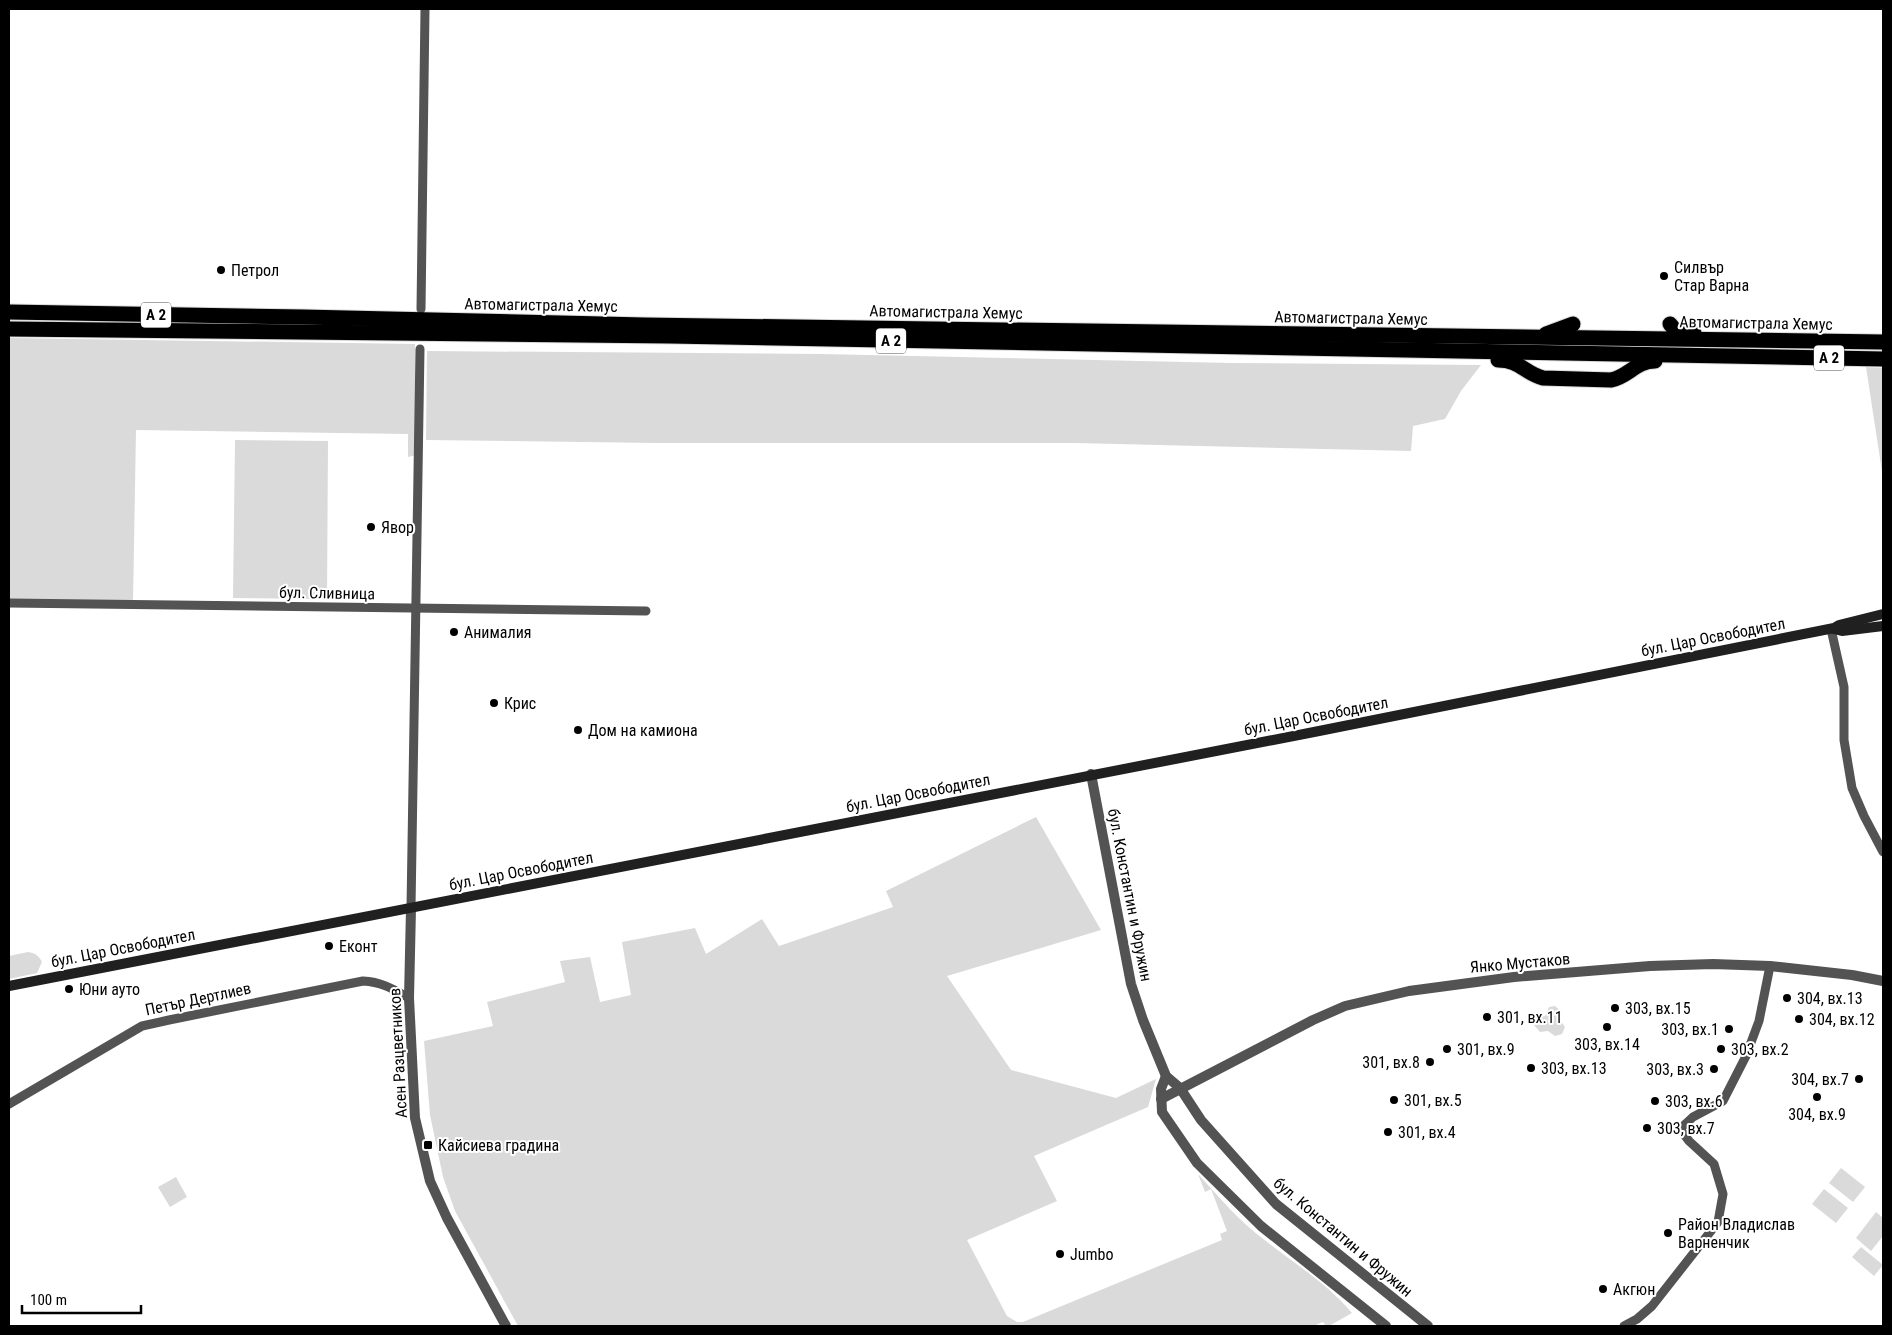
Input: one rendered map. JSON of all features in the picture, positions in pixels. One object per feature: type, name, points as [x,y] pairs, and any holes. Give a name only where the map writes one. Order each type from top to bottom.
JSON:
[{"type":"highway","name":"Автомагистрала Хемус","points":[[9,312],[674,326],[1883,342]]},
{"type":"highway","points":[[1533,338],[1572,324]]},
{"type":"highway","points":[[1670,324],[1676,330],[1685,333],[1716,335],[1734,340]]},
{"type":"highway","name":"Автомагистрала Хемус","points":[[9,329],[670,336],[1883,359]]},
{"type":"highway","points":[[1386,350],[1397,358],[1510,360],[1536,376],[1543,378],[1603,380],[1620,377],[1647,361],[1705,363],[1737,357]]},
{"type":"main road","name":"бул. Цар Освободител","points":[[9,986],[1314,732],[1832,629],[1839,625],[1883,614]]},
{"type":"main road","name":"бул. Цар Освободител","points":[[1832,629],[1842,631],[1883,626]]},
{"type":"street","points":[[421,309],[425,9]]},
{"type":"street","points":[[411,908],[420,349]]},
{"type":"street","name":"бул. Сливница","points":[[9,603],[646,611]]},
{"type":"street","points":[[1832,629],[1844,687],[1844,740],[1852,788],[1883,852]]},
{"type":"street","name":"бул. Константин и Фружин","points":[[1091,774],[1131,984],[1143,1020],[1166,1076],[1180,1088],[1201,1120],[1276,1204],[1428,1326]]},
{"type":"street","name":"Асен Разцветников","points":[[411,908],[409,998],[415,1118],[430,1181],[447,1218],[506,1326]]},
{"type":"street","name":"Янко Мустаков","points":[[1161,1099],[1313,1020],[1345,1006],[1409,990],[1483,980],[1650,966],[1722,964],[1770,966],[1852,975],[1883,981]]},
{"type":"street","points":[[1624,1326],[1637,1319],[1652,1306],[1718,1222],[1723,1194],[1714,1164],[1689,1141],[1680,1129],[1693,1117],[1723,1101],[1746,1056],[1759,1021],[1770,966]]},
{"type":"street","name":"Петър Дертлиев","points":[[9,1104],[134,1031],[151,1024],[363,981],[376,981],[386,984],[409,998]]},
{"type":"street","points":[[1166,1076],[1162,1089],[1162,1112],[1197,1163],[1261,1226],[1386,1326]]},
{"type":"shaded area","points":[[9,338],[415,344],[416,455],[408,457],[408,434],[136,430],[133,603],[9,602]]},
{"type":"shaded area","points":[[427,351],[821,354],[1231,363],[1481,365],[1461,391],[1445,419],[1413,426],[1411,451],[1076,443],[657,443],[426,440]]},
{"type":"shaded area","points":[[1866,367],[1883,368],[1883,478]]},
{"type":"shaded area","points":[[235,440],[328,441],[327,599],[233,598]]},
{"type":"shaded area","points":[[1036,817],[1101,930],[947,976],[1011,1070],[1116,1098],[1156,1079],[1148,1107],[1034,1156],[1057,1201],[967,1240],[1007,1316],[1017,1322],[1023,1322],[1222,1240],[1220,1234],[1227,1231],[1211,1189],[1205,1192],[1198,1174],[1243,1222],[1314,1277],[1352,1313],[1329,1326],[1326,1326],[1323,1322],[1313,1326],[518,1326],[455,1211],[443,1177],[430,1115],[424,1041],[493,1026],[487,1002],[565,982],[560,961],[590,957],[600,1002],[631,995],[622,942],[695,928],[706,954],[762,919],[779,946],[893,907],[886,891]]},
{"type":"shaded area","points":[[28,952],[36,955],[42,962],[37,973],[9,979],[9,956]]},
{"type":"shaded area","points":[[1555,1006],[1562,1012],[1560,1020],[1565,1027],[1562,1034],[1555,1036],[1548,1031],[1540,1032],[1534,1025],[1539,1018],[1545,1016],[1549,1007]]},
{"type":"shaded area","points":[[1841,1168],[1865,1187],[1853,1202],[1829,1183]]},
{"type":"shaded area","points":[[176,1177],[187,1197],[170,1207],[158,1187]]},
{"type":"shaded area","points":[[1824,1189],[1848,1208],[1836,1223],[1812,1204]]},
{"type":"shaded area","points":[[1876,1212],[1883,1218],[1883,1236],[1871,1251],[1856,1238]]},
{"type":"shaded area","points":[[1861,1247],[1883,1265],[1874,1276],[1852,1257]]},
{"type":"place","name":"Петрол","points":[[221,270]]},
{"type":"place","name":"Силвър Стар Варна","points":[[1664,276]]},
{"type":"place","name":"Явор","points":[[371,527]]},
{"type":"place","name":"Анималия","points":[[454,632]]},
{"type":"place","name":"Крис","points":[[494,703]]},
{"type":"place","name":"Дом на камиона","points":[[578,730]]},
{"type":"place","name":"Еконт","points":[[329,946]]},
{"type":"place","name":"Юни ауто","points":[[69,989]]},
{"type":"place","name":"304, вх.13","points":[[1787,998]]},
{"type":"place","name":"303, вх.15","points":[[1615,1008]]},
{"type":"place","name":"301, вх.11","points":[[1487,1017]]},
{"type":"place","name":"304, вх.12","points":[[1799,1019]]},
{"type":"place","name":"303, вх.14","points":[[1607,1027]]},
{"type":"place","name":"303, вх.1","points":[[1729,1029]]},
{"type":"place","name":"301, вх.9","points":[[1447,1049]]},
{"type":"place","name":"303, вх.2","points":[[1721,1049]]},
{"type":"place","name":"301, вх.8","points":[[1430,1062]]},
{"type":"place","name":"303, вх.13","points":[[1531,1068]]},
{"type":"place","name":"303, вх.3","points":[[1714,1069]]},
{"type":"place","name":"304, вх.7","points":[[1859,1079]]},
{"type":"place","name":"304, вх.9","points":[[1817,1097]]},
{"type":"place","name":"301, вх.5","points":[[1394,1100]]},
{"type":"place","name":"303, вх.6","points":[[1655,1101]]},
{"type":"place","name":"303, вх.7","points":[[1647,1128]]},
{"type":"place","name":"301, вх.4","points":[[1388,1132]]},
{"type":"place","name":"Кайсиева градина","points":[[428,1145]]},
{"type":"place","name":"Район Владислав Варненчик","points":[[1668,1233]]},
{"type":"place","name":"Jumbo","points":[[1060,1254]]},
{"type":"place","name":"Акгюн","points":[[1603,1289]]}]
